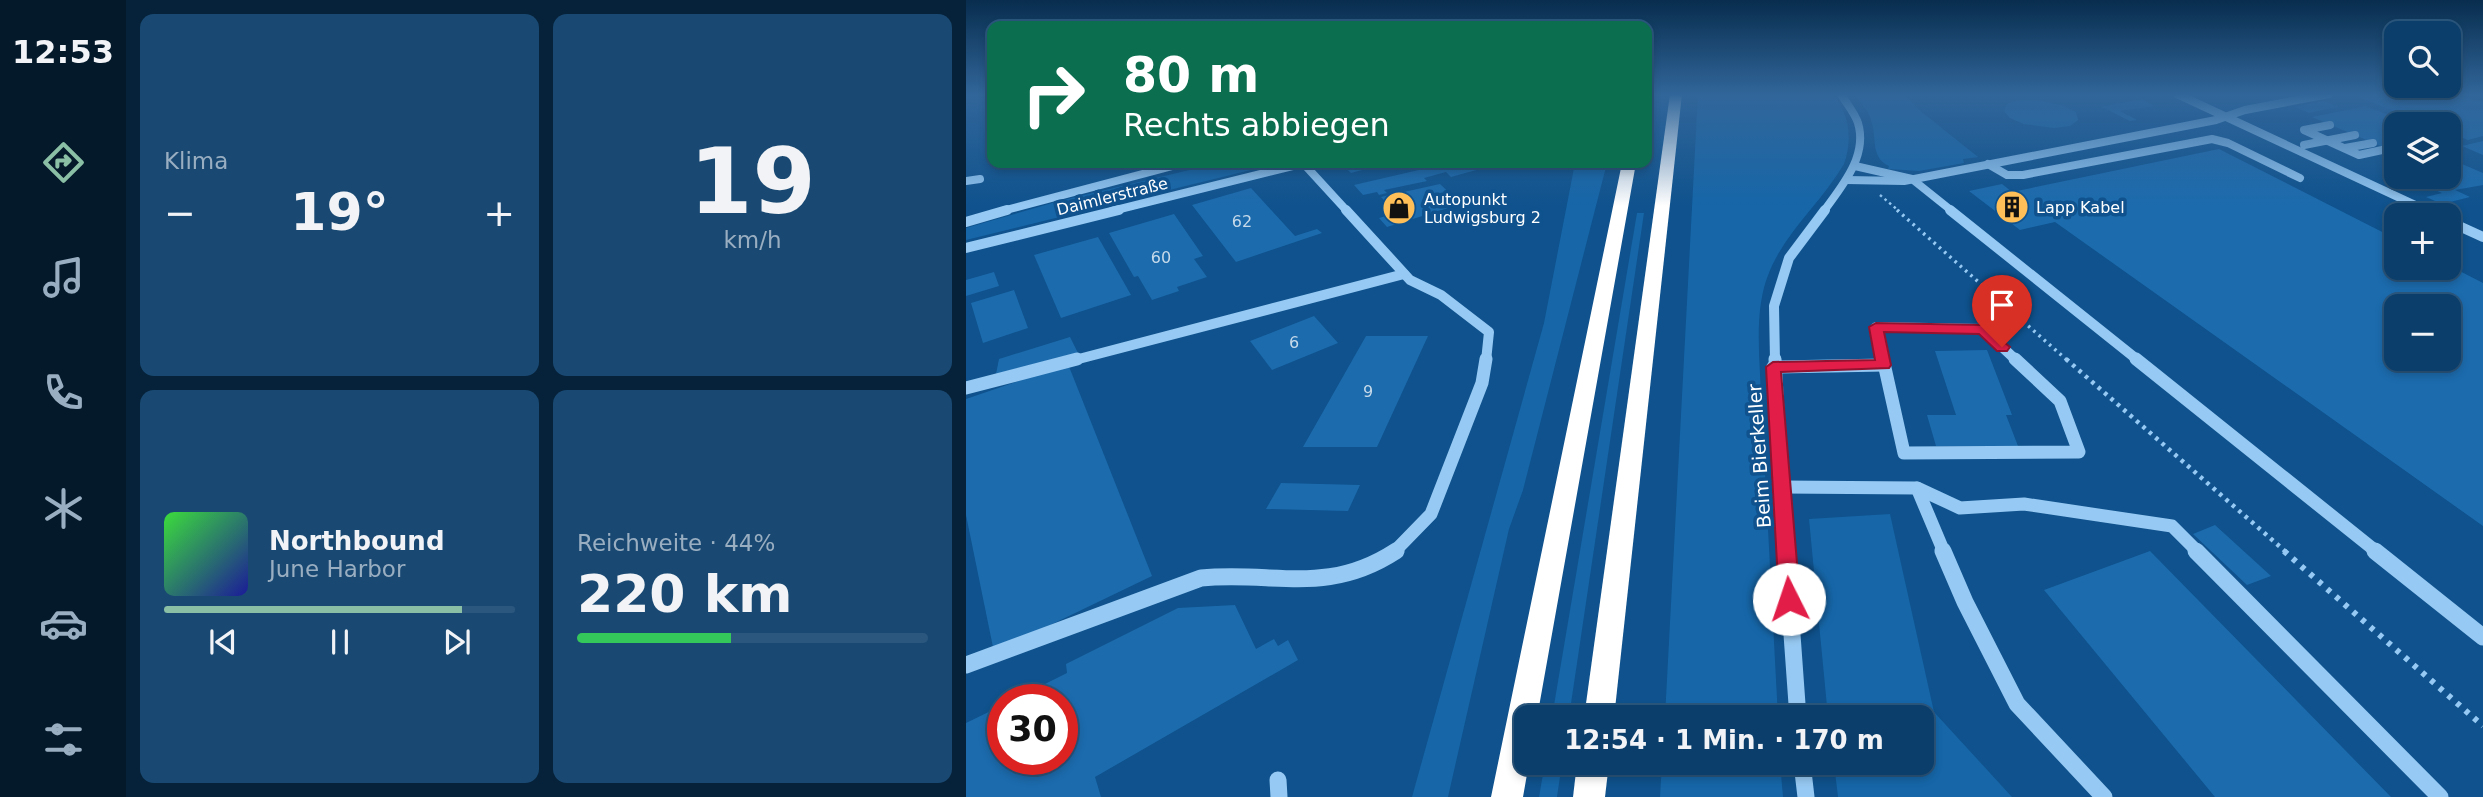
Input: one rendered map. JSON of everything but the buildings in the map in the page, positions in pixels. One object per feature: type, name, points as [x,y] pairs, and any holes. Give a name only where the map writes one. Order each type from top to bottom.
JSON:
[{"type":"highway","points":[[1600,705],[1671,131]]},
{"type":"highway","points":[[1507,797],[1628,168]]},
{"type":"highway","points":[[1588,797],[1591,775]]},
{"type":"street","name":"Beim Bierkeller","points":[[1797,705],[1773,367],[1774,306],[1782,274],[1799,242],[1855,166],[1860,144],[1859,131]]},
{"type":"street","points":[[1847,180],[1867,182],[1912,179],[2153,131]]},
{"type":"street","points":[[2256,131],[2410,203]]},
{"type":"street","points":[[2307,131],[2359,155],[2384,150]]},
{"type":"street","points":[[2304,145],[2355,135]]},
{"type":"street","points":[[1988,164],[2007,175],[2023,175],[2212,139],[2228,142],[2300,178]]},
{"type":"street","points":[[2345,148],[2373,143]]},
{"type":"street","points":[[1855,166],[1912,179],[2483,637]]},
{"type":"street","points":[[970,221],[1060,194],[1164,168]]},
{"type":"street","name":"Daimlerstraße","points":[[966,248],[1284,168]]},
{"type":"street","points":[[966,665],[1201,578],[1232,575],[1299,581],[1346,576],[1395,552],[1430,514],[1482,383],[1482,368],[1490,339],[1484,326],[1441,295],[1407,277],[1309,168]]},
{"type":"street","points":[[966,181],[980,179]]},
{"type":"street","points":[[2461,227],[2483,237]]},
{"type":"street","points":[[966,388],[1407,277]]},
{"type":"street","points":[[1876,327],[1983,330],[2060,401],[2079,452],[1904,453],[1884,365],[1876,327]]},
{"type":"street","points":[[1773,367],[1884,365]]},
{"type":"street","points":[[1782,487],[1917,488],[1960,508],[2024,504],[2172,526],[2440,797]]},
{"type":"street","points":[[1917,488],[1965,602],[2017,704],[2104,797]]},
{"type":"street","points":[[1803,775],[1806,797]]},
{"type":"path","points":[[1867,182],[2483,726]]},
{"type":"shaded area","points":[[1696,131],[1848,131],[1844,164],[1782,247],[1767,278],[1760,307],[1759,353],[1777,705],[1666,705]]},
{"type":"shaded area","points":[[1873,131],[1946,131],[1978,157],[1963,159],[1964,163],[1919,171],[1888,169],[1889,166],[1876,151]]},
{"type":"shaded area","points":[[1198,168],[1259,168],[966,240],[966,228],[1059,201]]},
{"type":"shaded area","points":[[1574,168],[1606,168],[1523,490],[1509,529],[1448,797],[1412,797],[1544,323]]},
{"type":"shaded area","points":[[1637,213],[1644,213],[1571,705],[1554,705]]},
{"type":"shaded area","points":[[1890,514],[1932,705],[1827,705],[1809,519]]},
{"type":"shaded area","points":[[1934,712],[2012,797],[1838,797],[1835,775],[1934,775]]},
{"type":"shaded area","points":[[1543,775],[1560,775],[1557,797],[1539,797]]},
{"type":"shaded area","points":[[1661,775],[1781,775],[1783,797],[1660,797]]},
{"type":"place","name":"Lapp Kabel","points":[[2012,207]]},
{"type":"place","name":"Autopunkt Ludwigsburg 2","points":[[1399,208]]},
{"type":"route","points":[[1789,599],[1773,367],[1884,365],[1876,327],[1983,330],[2002,347]]}]
